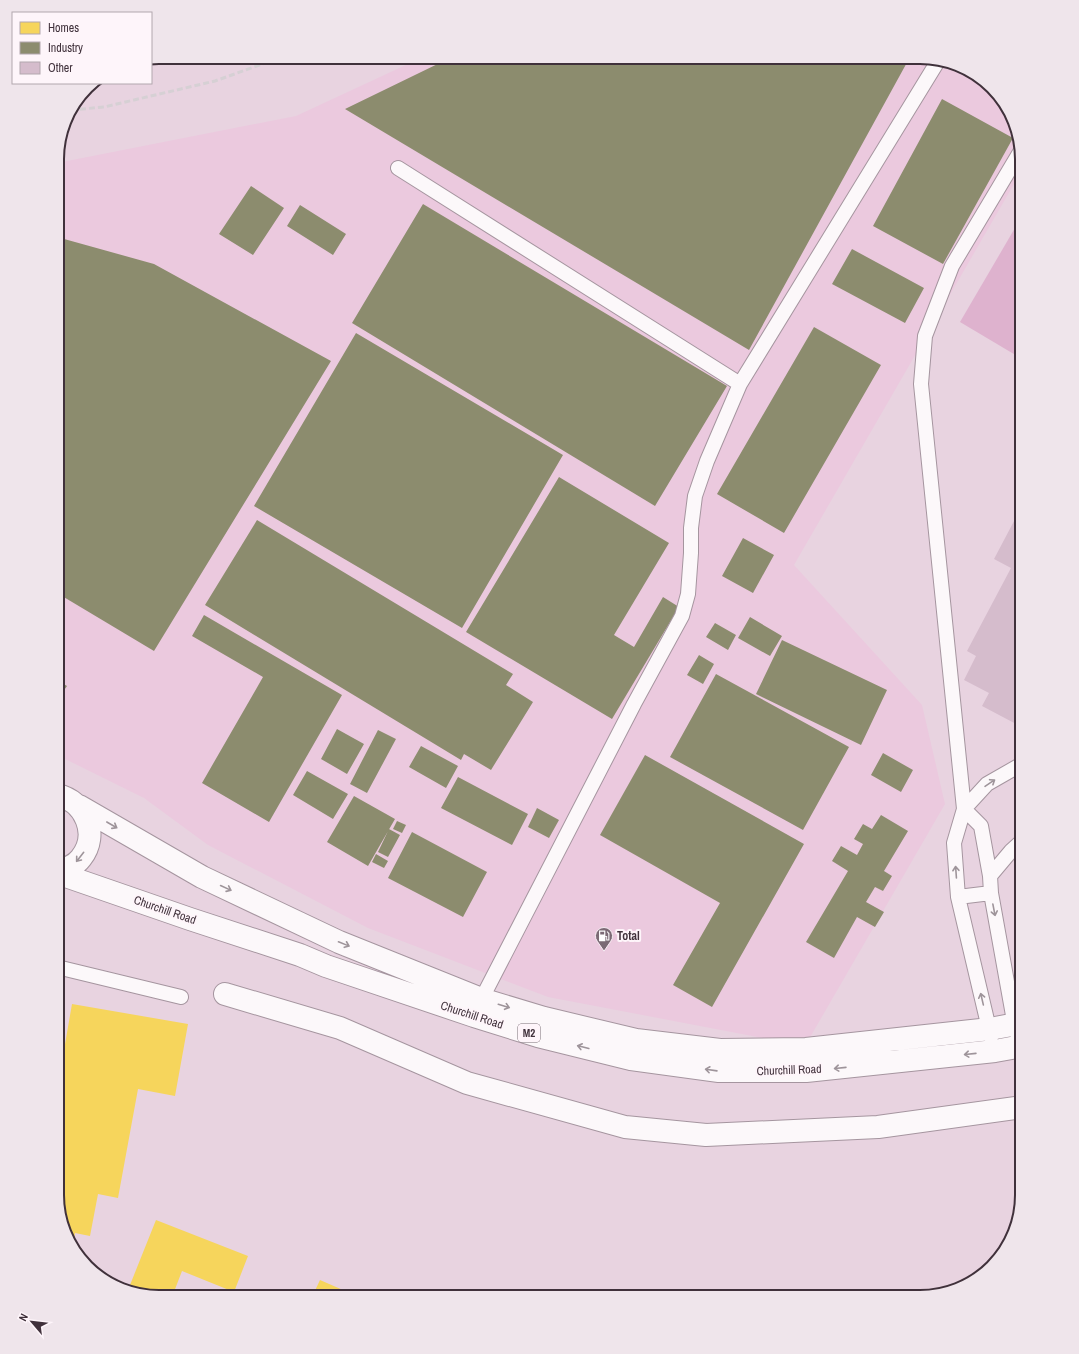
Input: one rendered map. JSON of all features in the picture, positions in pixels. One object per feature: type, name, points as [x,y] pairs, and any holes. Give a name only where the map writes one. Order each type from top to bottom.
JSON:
[{"type":"main road","name":"Churchill Road","points":[[64,797],[202,877],[538,1036],[631,1059],[719,1071],[806,1071],[1015,1048]]},
{"type":"main road","name":"Churchill Road","points":[[64,870],[70,868],[81,858],[88,846],[90,832],[86,818],[79,806]]},
{"type":"main road","name":"Churchill Road","points":[[64,875],[300,955],[326,966],[478,1007],[544,1018],[636,1040],[720,1050],[806,1048],[990,1029],[1015,1025]]},
{"type":"main road","points":[[225,994],[340,1028],[467,1083],[625,1127],[706,1135],[878,1127],[1015,1108]]},
{"type":"lane","points":[[478,1007],[634,704],[682,616],[688,594],[691,528],[695,496],[707,461],[740,384],[935,66]]},
{"type":"lane","points":[[994,1051],[958,897],[954,843],[964,809],[920,384],[925,336],[952,266],[1015,160]]},
{"type":"lane","points":[[398,168],[740,384]]},
{"type":"lane","points":[[964,809],[987,784],[1015,768]]},
{"type":"lane","points":[[964,809],[981,826],[990,876],[991,893],[1015,1005]]},
{"type":"lane","points":[[990,876],[1015,847]]},
{"type":"lane","points":[[958,897],[991,893]]},
{"type":"lane","points":[[64,969],[181,997]]},
{"type":"shaded area","points":[[408,64],[926,64],[956,71],[973,80],[991,96],[999,106],[1010,129],[1013,141],[1015,182],[794,565],[922,705],[945,804],[805,1046],[548,997],[368,928],[208,845],[144,798],[64,758],[64,162],[296,116]]},
{"type":"shaded area","points":[[1015,228],[1015,355],[960,322]]},
{"type":"building: Homes","points":[[72,1004],[188,1024],[175,1096],[138,1089],[118,1198],[98,1194],[90,1236],[75,1233],[74,1238],[69,1225],[64,1201],[64,1050]]},
{"type":"building: Homes","points":[[156,1220],[248,1256],[235,1290],[229,1290],[182,1271],[175,1290],[153,1290],[130,1285]]},
{"type":"building: Homes","points":[[320,1280],[343,1290],[315,1290]]},
{"type":"building: Industry","points":[[438,64],[906,64],[749,350],[345,109]]},
{"type":"building: Industry","points":[[942,99],[1012,138],[943,264],[873,226]]},
{"type":"building: Industry","points":[[251,186],[284,208],[253,255],[219,234]]},
{"type":"building: Industry","points":[[423,204],[727,386],[655,506],[352,323]]},
{"type":"building: Industry","points":[[300,205],[346,234],[333,255],[287,226]]},
{"type":"building: Industry","points":[[64,239],[154,264],[331,361],[154,651],[64,597]]},
{"type":"building: Industry","points":[[852,249],[924,288],[905,323],[832,284]]},
{"type":"building: Industry","points":[[814,327],[881,365],[784,533],[717,494]]},
{"type":"building: Industry","points":[[356,333],[563,455],[462,628],[254,506]]},
{"type":"building: Industry","points":[[559,477],[669,543],[614,635],[634,647],[663,597],[679,607],[612,719],[466,632]]},
{"type":"building: Industry","points":[[257,520],[513,674],[506,685],[533,702],[491,770],[464,754],[461,760],[205,605]]},
{"type":"building: Industry","points":[[743,538],[774,555],[753,593],[722,576]]},
{"type":"building: Industry","points":[[204,615],[342,695],[269,822],[202,783],[263,677],[192,636]]},
{"type":"building: Industry","points":[[750,617],[782,636],[770,656],[738,638]]},
{"type":"building: Industry","points":[[715,623],[736,635],[728,650],[706,637]]},
{"type":"building: Industry","points":[[782,640],[887,690],[861,745],[756,694]]},
{"type":"building: Industry","points":[[699,655],[714,664],[703,684],[687,675]]},
{"type":"building: Industry","points":[[716,674],[849,747],[803,830],[670,757]]},
{"type":"building: Industry","points":[[337,729],[364,744],[347,774],[321,759]]},
{"type":"building: Industry","points":[[378,730],[396,739],[367,793],[350,784]]},
{"type":"building: Industry","points":[[421,746],[458,766],[446,788],[409,767]]},
{"type":"building: Industry","points":[[883,753],[913,770],[901,792],[871,775]]},
{"type":"building: Industry","points":[[645,755],[804,844],[712,1007],[673,985],[720,903],[600,835]]},
{"type":"building: Industry","points":[[307,771],[348,794],[333,819],[293,795]]},
{"type":"building: Industry","points":[[458,777],[528,814],[512,845],[441,808]]},
{"type":"building: Industry","points":[[354,796],[395,819],[368,866],[327,842]]},
{"type":"building: Industry","points":[[537,808],[559,820],[549,838],[528,827]]},
{"type":"building: Industry","points":[[881,815],[908,831],[884,871],[892,876],[883,891],[875,887],[866,902],[884,912],[875,927],[857,917],[834,958],[806,942],[848,871],[832,861],[841,846],[857,855],[863,844],[854,839],[863,824],[872,829]]},
{"type":"building: Industry","points":[[397,821],[406,825],[402,833],[393,829]]},
{"type":"building: Industry","points":[[389,829],[400,835],[388,857],[378,852]]},
{"type":"building: Industry","points":[[412,832],[487,872],[463,917],[388,878]]},
{"type":"building: Industry","points":[[376,854],[388,861],[384,868],[372,862]]},
{"type":"building: Other","points":[[1015,519],[1015,723],[982,706],[989,693],[964,680],[976,656],[967,651],[1011,568],[994,559]]},
{"type":"railway","points":[[78,109],[104,107],[215,81],[262,64]]},
{"type":"place","name":"Total","points":[[604,951]]}]
